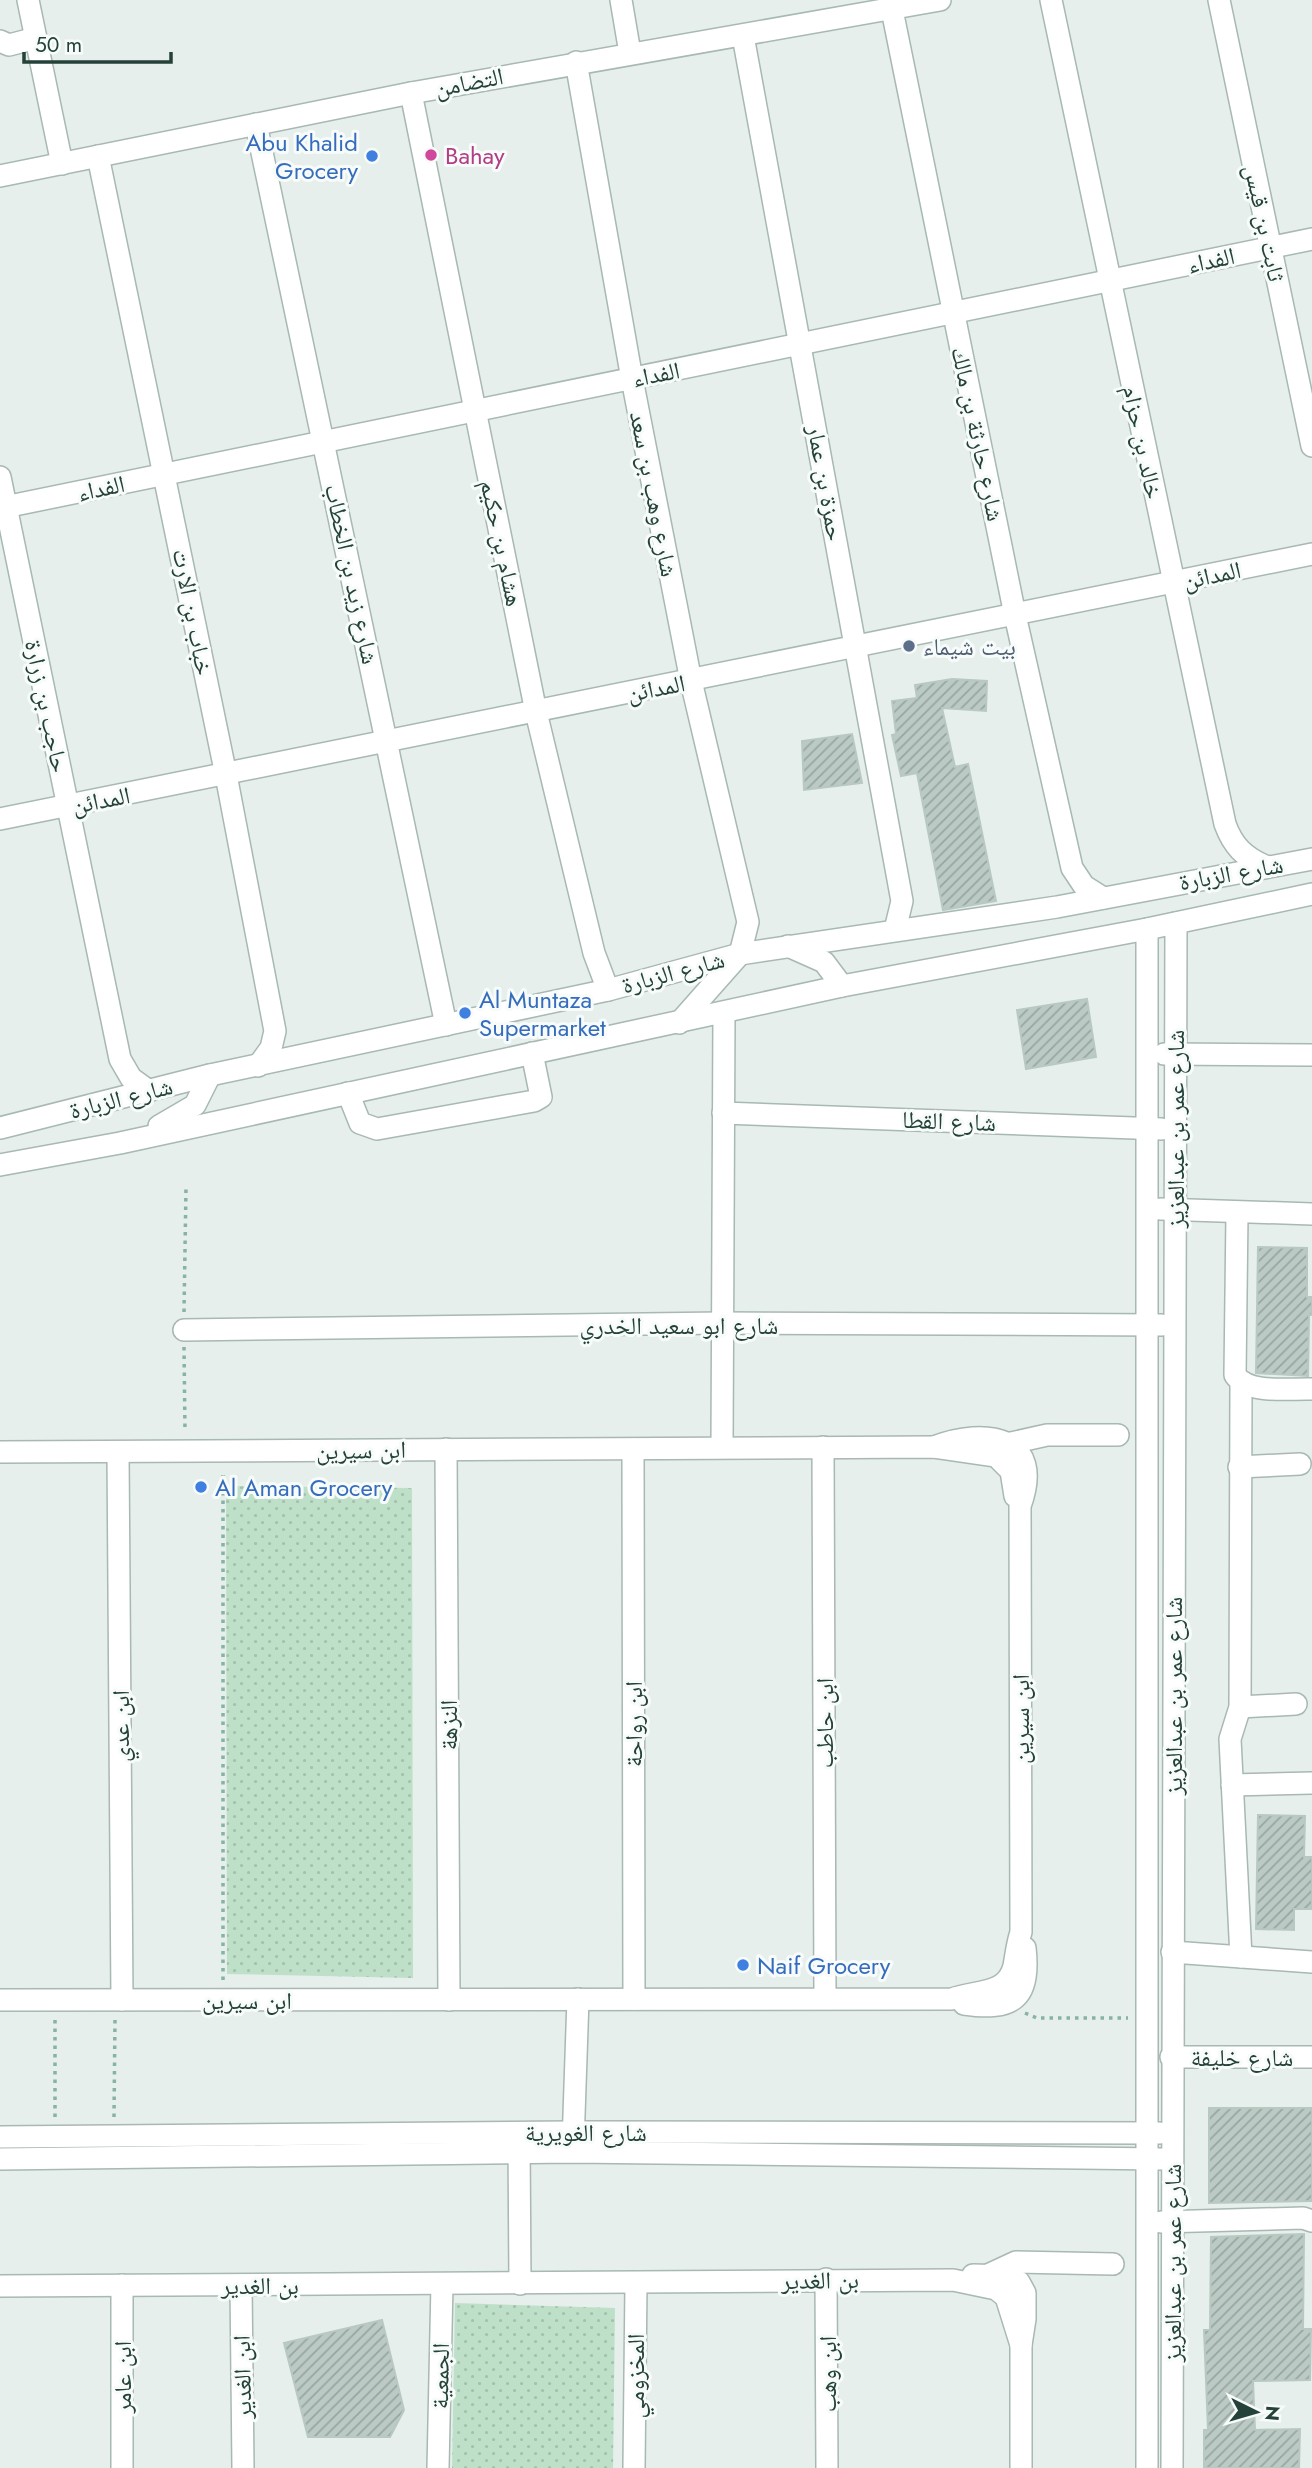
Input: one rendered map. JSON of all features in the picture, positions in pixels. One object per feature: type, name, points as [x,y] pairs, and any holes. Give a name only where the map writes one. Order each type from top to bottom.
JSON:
[{"type":"street","points":[[28,0],[62,164]]},
{"type":"street","points":[[621,0],[630,53]]},
{"type":"street","name":"التضامن","points":[[0,176],[576,62],[743,36],[891,5],[940,0]]},
{"type":"street","name":"خالد بن حزام","points":[[1051,0],[1225,824],[1236,846],[1244,855],[1265,866]]},
{"type":"street","name":"ثابت بن قيس","points":[[1219,0],[1312,446]]},
{"type":"street","name":"شارع حارثة بن مالك","points":[[891,5],[1015,615],[1072,868]]},
{"type":"street","name":"حمزة بن عمار","points":[[743,36],[902,901],[895,930]]},
{"type":"street","points":[[0,41],[9,45],[36,38]]},
{"type":"street","name":"شارع وهب بن سعد","points":[[576,62],[632,379],[691,681],[748,922],[740,954],[680,1023]]},
{"type":"street","name":"هشام بن حكيم","points":[[411,93],[536,712],[594,953],[608,990]]},
{"type":"street","name":"شارع زيد بن الخطاب","points":[[256,124],[446,1025]]},
{"type":"street","name":"خباب بن الارت","points":[[98,156],[226,775],[275,1031],[271,1048],[258,1066]]},
{"type":"street","name":"الفداء","points":[[3,508],[1312,239]]},
{"type":"street","name":"حاجب بن زرارة","points":[[0,477],[3,508],[120,1059],[131,1078],[149,1091]]},
{"type":"street","name":"المدائن","points":[[0,819],[1312,554]]},
{"type":"street","name":"شارع الزبارة","points":[[0,1128],[209,1075],[608,990],[740,954],[1057,907],[1312,859]]},
{"type":"street","points":[[1072,868],[1084,886],[1103,898]]},
{"type":"street","points":[[1057,907],[1068,888],[1072,868]]},
{"type":"street","name":"شارع الزبارة","points":[[0,1166],[120,1143],[724,1014],[842,986],[1147,929],[1312,894]]},
{"type":"street","points":[[748,922],[766,937],[824,962],[842,986]]},
{"type":"street","name":"شارع عمر بن عبدالعزيز","points":[[1172,2468],[1176,923]]},
{"type":"street","name":"شارع عمر بن عبدالعزيز","points":[[1147,929],[1147,2468]]},
{"type":"street","points":[[722,1446],[724,1014]]},
{"type":"street","points":[[348,1093],[360,1123],[377,1129],[534,1101],[541,1097],[541,1087],[532,1053]]},
{"type":"street","points":[[1147,1053],[1312,1055]]},
{"type":"street","points":[[106,1101],[120,1059]]},
{"type":"street","points":[[120,1143],[180,1116],[195,1105],[209,1075]]},
{"type":"street","name":"شارع القطا","points":[[723,1112],[1175,1129]]},
{"type":"street","points":[[1148,1208],[1237,1214],[1312,1214]]},
{"type":"street","points":[[1237,1214],[1234,1363],[1241,1383],[1240,1707],[1230,1739],[1241,1957]]},
{"type":"street","name":"شارع ابو سعيد الخدري","points":[[184,1330],[722,1324],[1174,1326]]},
{"type":"street","points":[[1241,1383],[1252,1387],[1312,1389]]},
{"type":"street","points":[[1011,1443],[1047,1435],[1118,1435]]},
{"type":"street","name":"ابن سيرين","points":[[934,1447],[964,1441],[998,1440],[1011,1443],[1021,1453],[1025,1466],[1025,1490],[1020,1506]]},
{"type":"street","name":"ابن سيرين","points":[[0,1452],[633,1449],[722,1446],[934,1447],[996,1455],[1011,1471],[1020,1506],[1021,1932],[1013,1969],[1007,1981],[995,1990],[952,1999],[0,2000]]},
{"type":"street","name":"ابن حاطب","points":[[823,1447],[825,1998]]},
{"type":"street","name":"النزهة","points":[[446,1449],[449,2000]]},
{"type":"street","name":"ابن رواحة","points":[[633,1449],[634,1999]]},
{"type":"street","name":"ابن عدي","points":[[118,1452],[119,2000]]},
{"type":"street","points":[[1239,1467],[1300,1464]]},
{"type":"street","points":[[1240,1707],[1296,1704]]},
{"type":"street","points":[[1232,1785],[1312,1783]]},
{"type":"street","name":"ابن سيرين","points":[[952,1999],[975,2005],[1003,2005],[1020,1994],[1026,1981],[1026,1950],[1021,1932]]},
{"type":"street","points":[[1172,1952],[1312,1962]]},
{"type":"street","points":[[573,2142],[578,1999]]},
{"type":"street","name":"شارع خليفة","points":[[1171,2057],[1312,2057]]},
{"type":"street","points":[[520,2132],[520,2284]]},
{"type":"street","name":"شارع الغويرية","points":[[0,2137],[520,2132],[573,2142],[1171,2159]]},
{"type":"street","name":"شارع الغويرية","points":[[0,2159],[519,2154],[573,2142],[1171,2133]]},
{"type":"street","points":[[82,2136],[82,2158]]},
{"type":"street","points":[[1148,2223],[1304,2218],[1312,2221]]},
{"type":"street","points":[[988,2275],[1016,2262],[1113,2264]]},
{"type":"street","name":"بن الغدير","points":[[0,2286],[636,2284],[826,2279],[953,2280],[988,2275],[1007,2276],[1023,2287],[1026,2319],[1021,2345],[1021,2468]]},
{"type":"street","name":"ابن وهب","points":[[826,2279],[827,2468]]},
{"type":"street","name":"بن الغدير","points":[[953,2280],[1002,2292],[1010,2302],[1021,2345]]},
{"type":"street","name":"الجمعية","points":[[438,2468],[442,2284]]},
{"type":"street","name":"المخزومي","points":[[634,2468],[636,2284]]},
{"type":"street","name":"ابن عامر","points":[[122,2285],[122,2468]]},
{"type":"street","name":"ابن الغدير","points":[[241,2285],[243,2468]]},
{"type":"path","points":[[223,1452],[223,2000]]},
{"type":"path","points":[[54,2137],[55,2000]]},
{"type":"path","points":[[114,2136],[119,2000]]},
{"type":"path","points":[[1012,2001],[1021,2011],[1037,2018],[1148,2018]]},
{"type":"green space","points":[[226,1486],[412,1488],[413,1978],[227,1974]]},
{"type":"green space","points":[[455,2303],[615,2308],[613,2468],[452,2468]]},
{"type":"building","points":[[952,679],[987,681],[986,711],[942,708],[955,767],[968,764],[996,901],[943,910],[917,773],[901,776],[892,735],[896,734],[892,701],[917,698],[915,685]]},
{"type":"building","points":[[852,734],[862,783],[804,790],[802,741]]},
{"type":"building","points":[[1087,999],[1096,1057],[1026,1069],[1017,1010]]},
{"type":"building","points":[[1258,1247],[1307,1248],[1307,1297],[1312,1297],[1308,1376],[1256,1373]]},
{"type":"building","points":[[1258,1815],[1305,1816],[1304,1857],[1312,1857],[1312,1909],[1294,1909],[1294,1930],[1256,1929]]},
{"type":"building","points":[[1209,2108],[1312,2108],[1312,2201],[1209,2203]]},
{"type":"building","points":[[1304,2234],[1303,2329],[1311,2329],[1310,2380],[1253,2381],[1255,2430],[1300,2429],[1299,2468],[1204,2468],[1204,2430],[1208,2430],[1204,2330],[1210,2330],[1211,2237]]},
{"type":"building","points":[[382,2320],[404,2410],[390,2437],[308,2437],[284,2343]]},
{"type":"place","name":"Bahay","points":[[431,155]]},
{"type":"place","name":"Abu Khalid Grocery","points":[[372,156]]},
{"type":"place","name":"بيت شيماء","points":[[909,646]]},
{"type":"place","name":"Al Muntaza Supermarket","points":[[465,1013]]},
{"type":"place","name":"Al Aman Grocery","points":[[201,1487]]},
{"type":"place","name":"Naif Grocery","points":[[743,1965]]}]
